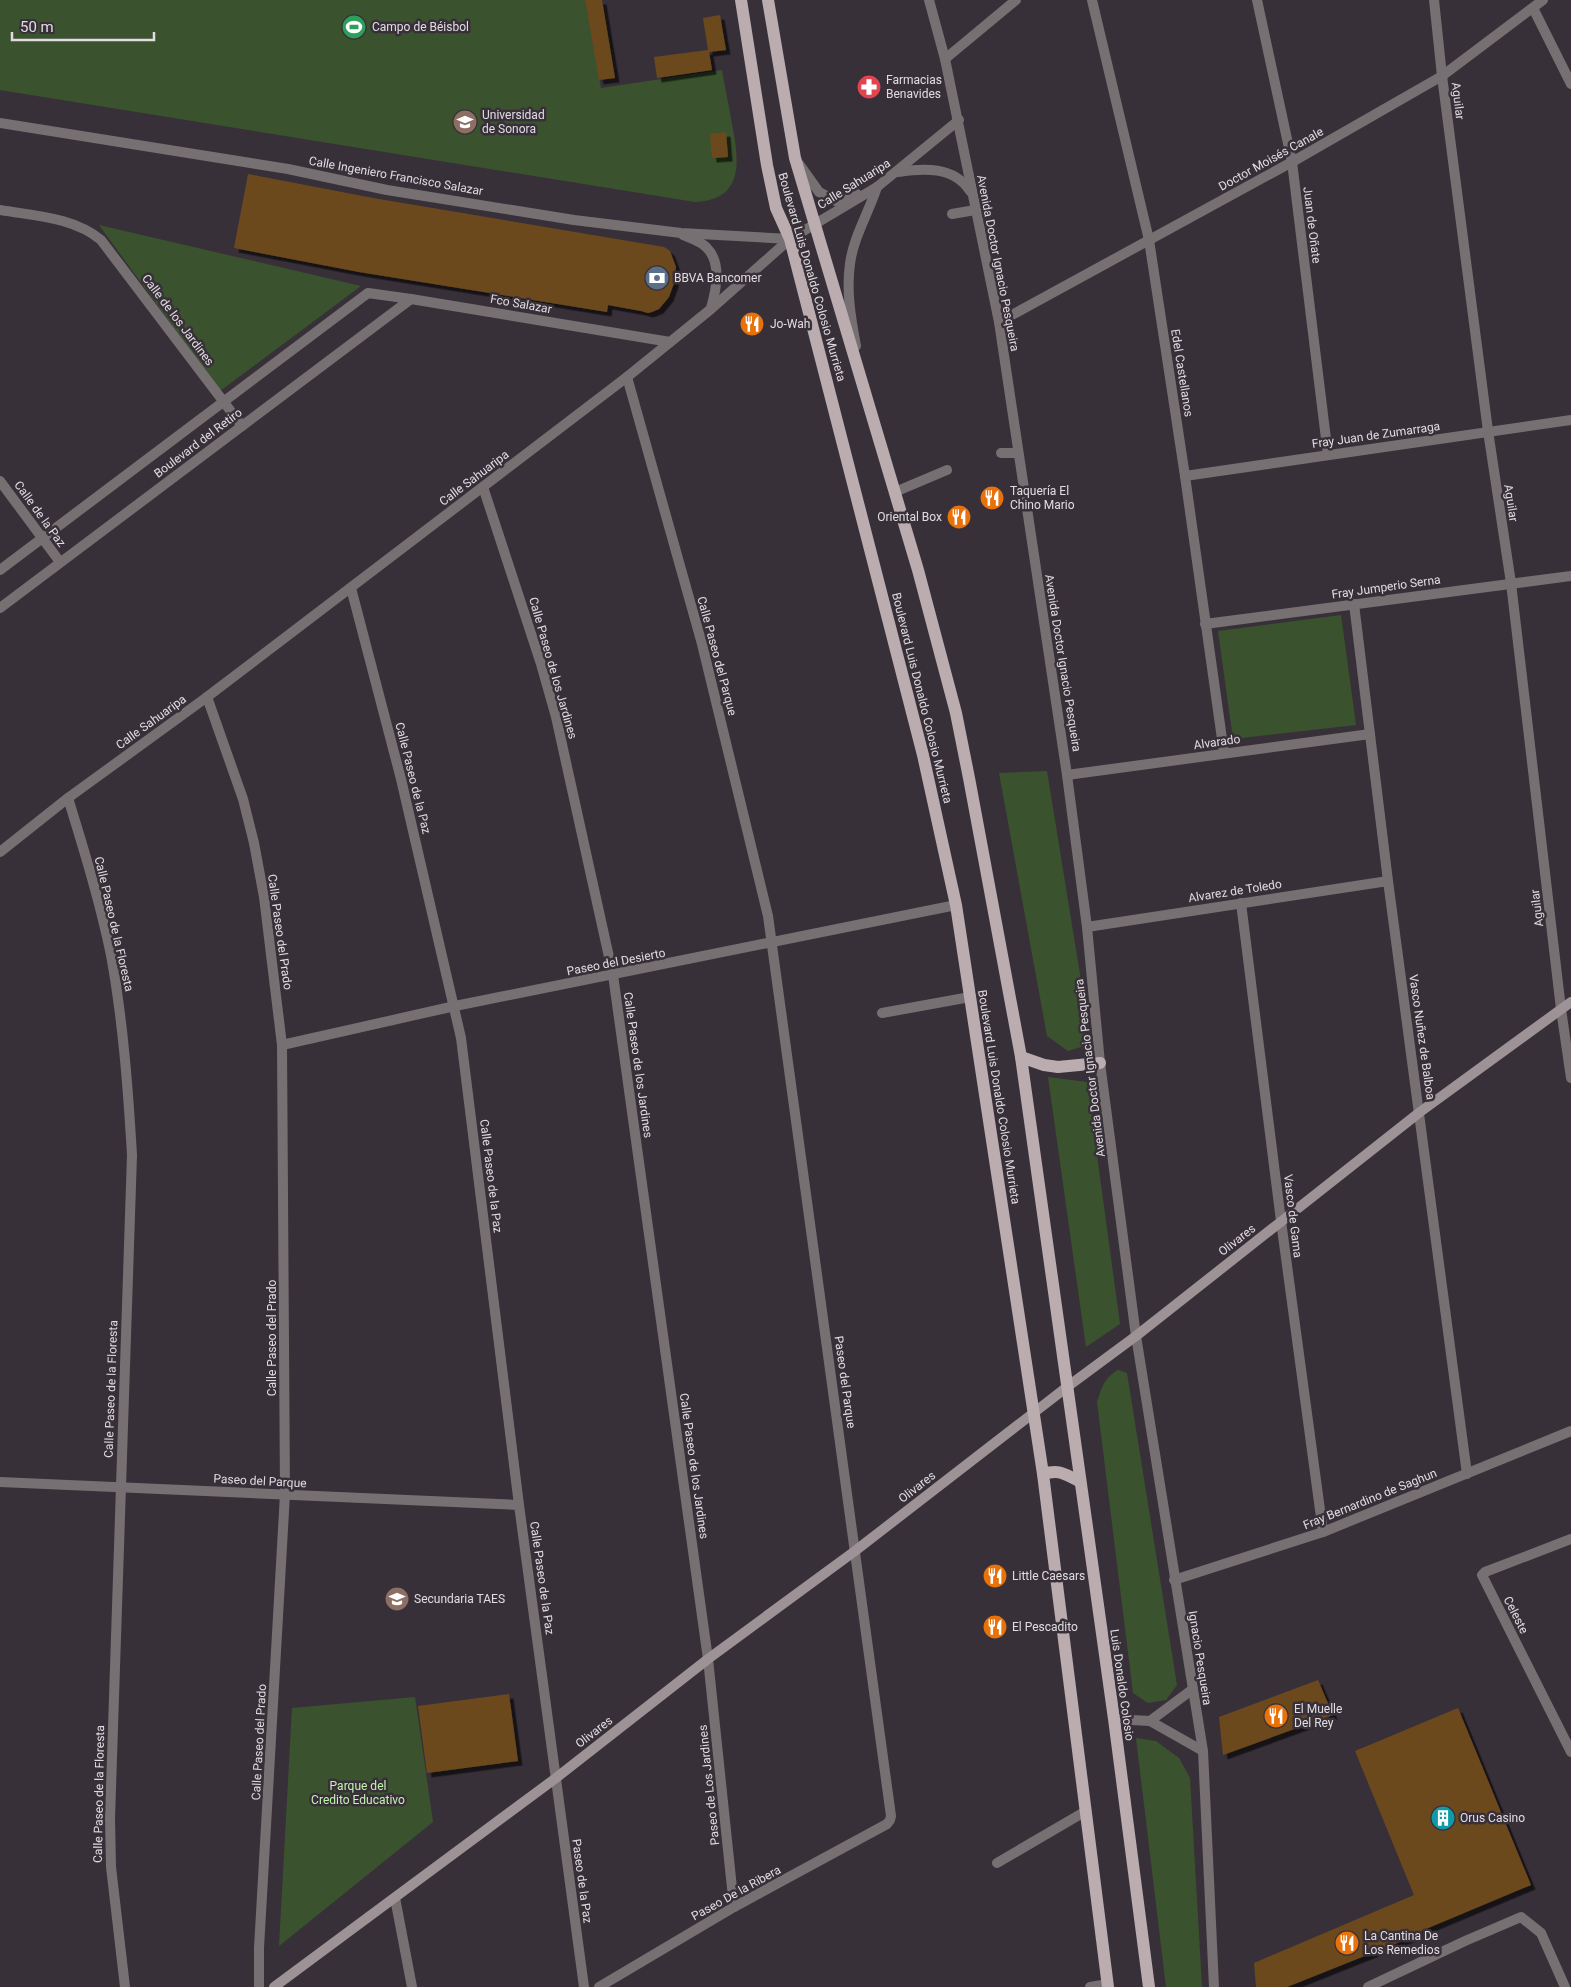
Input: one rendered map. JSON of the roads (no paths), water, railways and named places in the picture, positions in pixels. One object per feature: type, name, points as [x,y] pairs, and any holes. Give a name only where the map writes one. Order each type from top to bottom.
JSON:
[{"type":"main road","name":"Boulevard Luis Donaldo Colosio Murrieta","points":[[741,0],[776,208],[790,239],[919,736],[956,905],[1033,1412]]},
{"type":"main road","name":"Boulevard Luis Donaldo Colosio Murrieta","points":[[768,0],[795,158],[918,570],[956,713],[1021,1057],[1067,1387]]},
{"type":"main road","name":"Olivares","points":[[274,1987],[556,1778],[708,1659],[855,1551],[1033,1412],[1136,1336],[1420,1112],[1571,1002]]},
{"type":"main road","points":[[1021,1057],[1044,1065],[1058,1067],[1100,1063]]},
{"type":"main road","name":"Luis Donaldo Colosio","points":[[1067,1387],[1114,1719],[1149,1987]]},
{"type":"main road","points":[[1033,1412],[1043,1474],[1108,1985]]},
{"type":"main road","points":[[1043,1474],[1055,1471],[1061,1472],[1079,1482]]},
{"type":"street","name":"Avenida Doctor Ignacio Pesqueira","points":[[928,0],[945,59],[959,120],[975,210],[999,322],[1067,775],[1087,927],[1100,1063],[1136,1336]]},
{"type":"street","points":[[945,59],[1016,0]]},
{"type":"street","name":"Edel Castellanos","points":[[1092,0],[1148,240],[1185,476],[1224,753]]},
{"type":"street","name":"Juan de Oñate","points":[[1257,0],[1292,162],[1328,455]]},
{"type":"street","name":"Aguilar","points":[[1434,0],[1442,76],[1488,431],[1511,583],[1561,1009],[1571,1078]]},
{"type":"street","name":"Doctor Moisés Canale","points":[[999,322],[1292,162],[1442,76],[1544,0]]},
{"type":"street","points":[[1533,8],[1571,84]]},
{"type":"street","name":"Calle Sahuaripa","points":[[0,852],[68,798],[351,588],[627,377],[710,309],[790,239],[813,223],[877,187],[959,120]]},
{"type":"street","name":"Calle Ingeniero Francisco Salazar","points":[[0,123],[288,168],[397,192],[574,220],[681,233],[790,239]]},
{"type":"street","points":[[795,158],[819,192],[836,200],[877,187]]},
{"type":"street","points":[[897,172],[917,169],[939,170],[964,183],[972,194]]},
{"type":"street","points":[[860,374],[849,298],[850,263],[859,232],[877,187]]},
{"type":"street","name":"Calle de los Jardines","points":[[0,210],[75,223],[91,231],[102,240],[242,426]]},
{"type":"street","points":[[952,214],[975,210]]},
{"type":"street","points":[[681,233],[707,248],[714,259],[716,291],[710,309]]},
{"type":"street","name":"Boulevard del Retiro","points":[[0,570],[367,294]]},
{"type":"street","name":"Fco Salazar","points":[[367,294],[411,299],[670,342]]},
{"type":"street","name":"Boulevard del Retiro","points":[[0,608],[411,299]]},
{"type":"street","name":"Calle Paseo del Parque","points":[[627,377],[702,644],[761,885],[772,943]]},
{"type":"street","name":"Fray Juan de Zumarraga","points":[[1185,476],[1571,420]]},
{"type":"street","points":[[1001,453],[1018,453]]},
{"type":"street","points":[[895,492],[947,470]]},
{"type":"street","name":"Calle de la Paz","points":[[0,481],[60,562]]},
{"type":"street","name":"Calle Paseo de los Jardines","points":[[483,487],[541,664],[556,717],[613,975],[708,1659]]},
{"type":"street","name":"Fray Jumperio Serna","points":[[1205,624],[1571,576]]},
{"type":"street","name":"Calle Paseo de la Paz","points":[[351,588],[401,779],[454,1006],[466,1073],[519,1505],[556,1778]]},
{"type":"street","name":"Vasco Nuñez de Balboa","points":[[1354,604],[1388,880],[1467,1474]]},
{"type":"street","name":"Calle Paseo del Prado","points":[[206,697],[242,799],[254,843],[264,897],[282,1045],[286,1494],[259,1948],[260,1987]]},
{"type":"street","name":"Alvarado","points":[[1067,775],[1370,734]]},
{"type":"street","name":"Calle Paseo de la Floresta","points":[[68,798],[93,879],[110,955],[118,1001],[128,1092],[132,1155],[120,1487],[110,1866],[125,1987]]},
{"type":"street","name":"Alvarez de Toledo","points":[[1087,927],[1388,880]]},
{"type":"street","name":"Vasco de Gama","points":[[1241,903],[1323,1532]]},
{"type":"street","name":"Paseo del Desierto","points":[[282,1045],[454,1006],[956,905]]},
{"type":"street","name":"Paseo del Parque","points":[[772,943],[891,1816],[887,1824]]},
{"type":"street","points":[[882,1014],[970,997]]},
{"type":"street","name":"Ignacio Pesqueira","points":[[1136,1336],[1202,1751],[1214,1987]]},
{"type":"street","name":"Fray Bernardino de Saghun","points":[[1174,1580],[1323,1532],[1571,1431]]},
{"type":"street","name":"Paseo del Parque","points":[[0,1482],[519,1505]]},
{"type":"street","name":"Celeste","points":[[1571,1539],[1485,1572],[1482,1575],[1571,1752]]},
{"type":"street","name":"Paseo de Los Jardines","points":[[708,1659],[734,1908]]},
{"type":"street","points":[[1150,1721],[1193,1689]]},
{"type":"street","points":[[1114,1719],[1150,1721],[1202,1751]]},
{"type":"street","name":"Paseo de la Paz","points":[[556,1778],[584,1987]]},
{"type":"street","points":[[997,1863],[1086,1811]]},
{"type":"street","name":"Paseo De la Ribera","points":[[599,1987],[734,1908],[887,1824]]},
{"type":"street","points":[[395,1898],[412,1987]]},
{"type":"street","points":[[1368,1987],[1520,1917],[1541,1933],[1565,1987]]},
{"type":"street","points":[[1090,1987],[1108,1985]]},
{"type":"place","name":"Campo de Béisbol","points":[[354,27]]},
{"type":"place","name":"Farmacias Benavides","points":[[869,87]]},
{"type":"place","name":"Universidad de Sonora","points":[[465,122]]},
{"type":"place","name":"BBVA Bancomer","points":[[657,278]]},
{"type":"place","name":"Jo-Wah","points":[[752,324]]},
{"type":"place","name":"Taquería El Chino Mario","points":[[992,498]]},
{"type":"place","name":"Oriental Box","points":[[959,517]]},
{"type":"place","name":"Little Caesars","points":[[995,1576]]},
{"type":"place","name":"Secundaria TAES","points":[[397,1599]]},
{"type":"place","name":"El Pescadito","points":[[995,1627]]},
{"type":"place","name":"El Muelle Del Rey","points":[[1276,1716]]},
{"type":"place","name":"Orus Casino","points":[[1443,1818]]},
{"type":"place","name":"La Cantina De Los Remedios","points":[[1347,1943]]},
{"type":"park label","name":"Parque del Credito Educativo","points":[[358,1793]]}]
